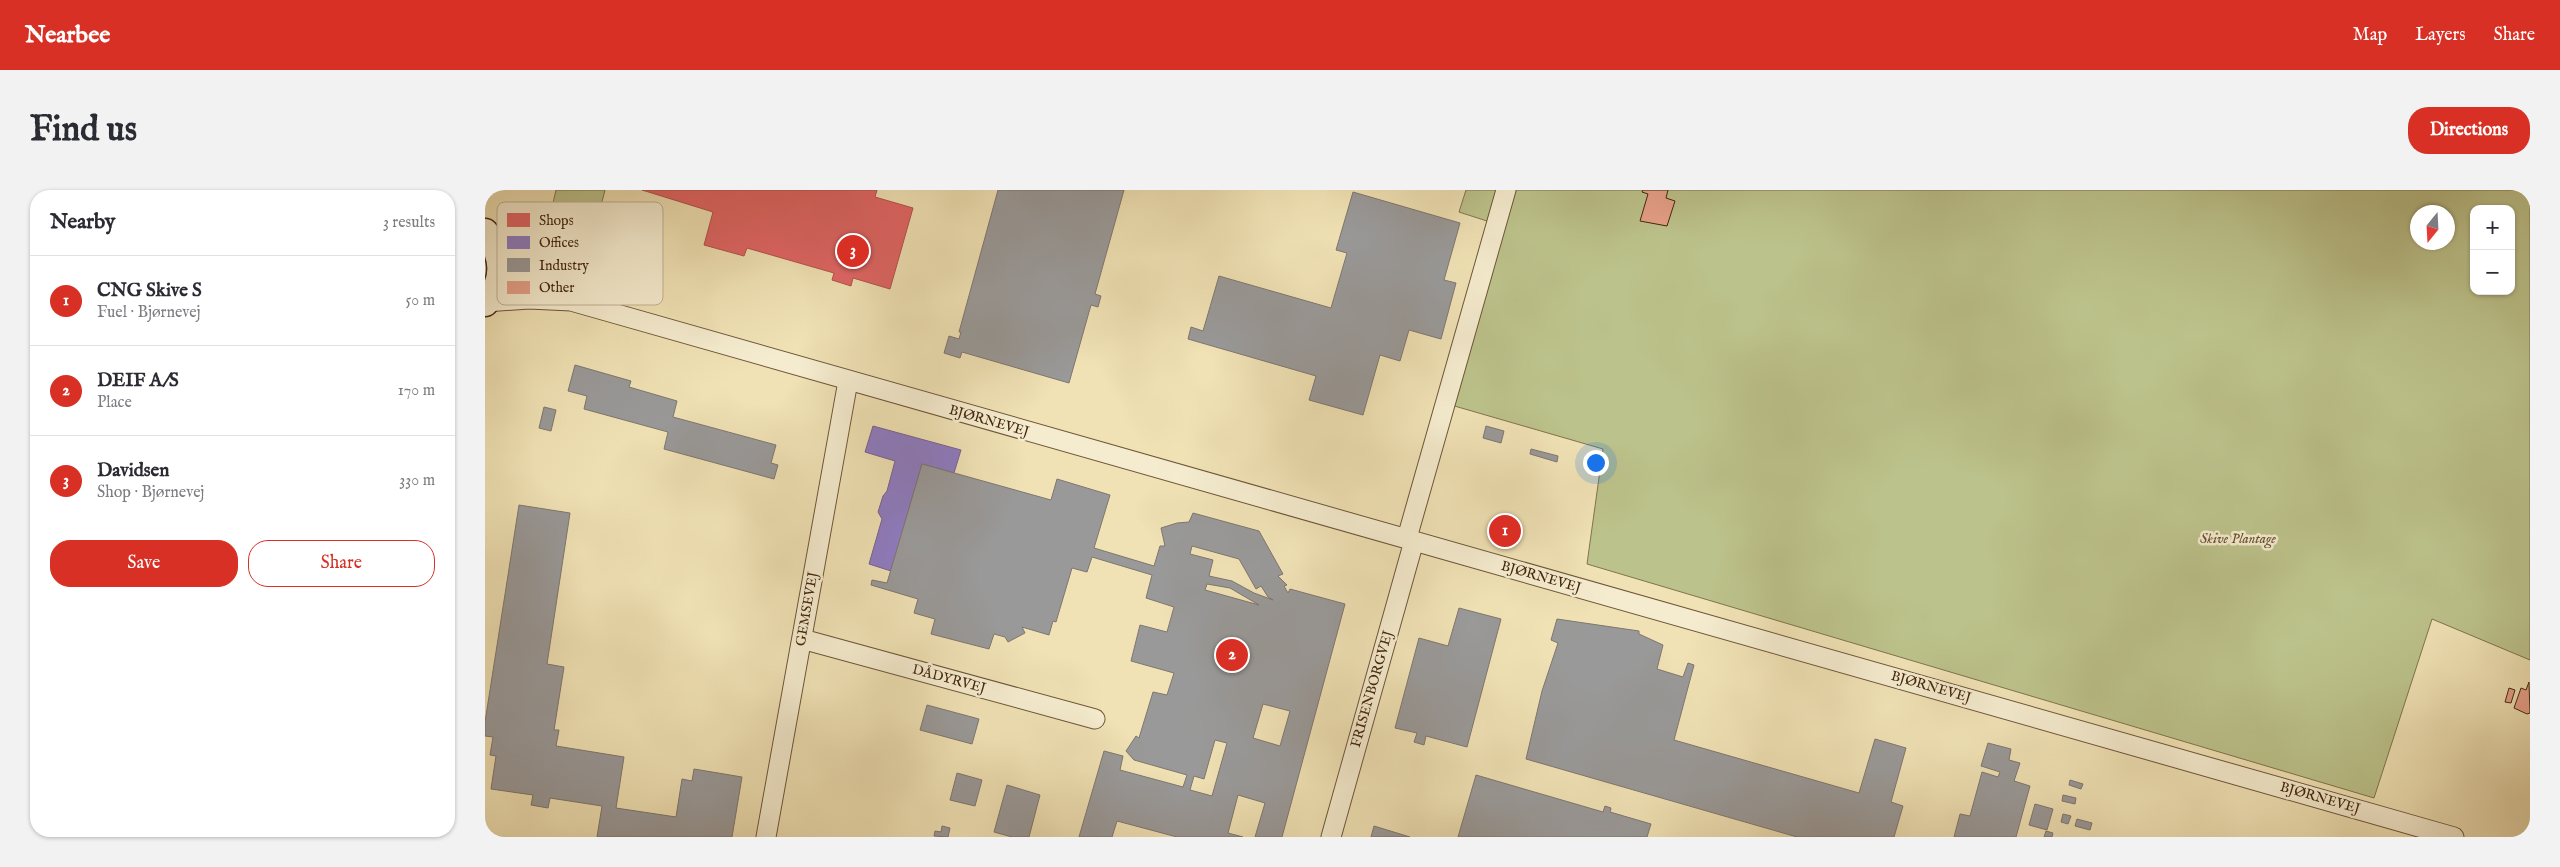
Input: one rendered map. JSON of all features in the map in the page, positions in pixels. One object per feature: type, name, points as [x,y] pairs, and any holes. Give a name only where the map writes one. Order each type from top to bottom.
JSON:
[{"type":"main road","points":[[485,232],[497,248]]},
{"type":"main road","points":[[486,302],[497,286]]},
{"type":"street","points":[[1411,540],[1506,190]]},
{"type":"street","name":"BJØRNEVEJ","points":[[585,305],[2454,837]]},
{"type":"street","name":"GEMSEVEJ","points":[[766,837],[848,381]]},
{"type":"street","name":"FRISENBORGVEJ","points":[[1331,837],[1411,540]]},
{"type":"street","name":"DÅDYRVEJ","points":[[802,639],[1095,719]]},
{"type":"green space","points":[[556,190],[605,190],[602,202],[553,202]]},
{"type":"green space","points":[[1466,190],[1497,190],[1487,221],[1459,212]]},
{"type":"green space","name":"Skive Plantage","points":[[1512,190],[2530,190],[2530,660],[2432,619],[2374,798],[1587,564],[1603,449],[1451,405]]},
{"type":"building: Shops","points":[[642,190],[877,190],[875,197],[913,208],[890,289],[853,278],[851,286],[832,280],[834,273],[747,248],[744,256],[704,245],[713,212]]},
{"type":"building: Offices","points":[[873,426],[961,450],[954,473],[922,464],[891,571],[869,564],[882,519],[878,512],[883,496],[887,491],[895,461],[865,452]]},
{"type":"building: Industry","points":[[998,190],[1124,190],[1095,294],[1101,296],[1098,307],[1091,305],[1069,383],[962,352],[960,358],[944,353],[949,336],[959,339],[961,332],[959,332]]},
{"type":"building: Industry","points":[[1353,192],[1460,223],[1444,280],[1456,283],[1441,339],[1409,330],[1400,361],[1380,355],[1363,415],[1309,400],[1316,376],[1188,339],[1191,327],[1203,331],[1219,276],[1331,308],[1347,253],[1336,250]]},
{"type":"building: Industry","points":[[575,365],[631,381],[629,387],[677,401],[673,417],[776,445],[771,463],[778,465],[774,479],[664,449],[668,432],[584,409],[587,396],[568,391]]},
{"type":"building: Industry","points":[[544,407],[556,410],[551,431],[539,428]]},
{"type":"building: Industry","points":[[1486,426],[1504,431],[1501,443],[1483,438]]},
{"type":"building: Industry","points":[[1531,449],[1558,456],[1557,462],[1530,454]]},
{"type":"building: Industry","points":[[922,464],[1051,500],[1057,479],[1110,495],[1094,548],[1154,566],[1160,546],[1165,546],[1161,528],[1177,523],[1189,522],[1193,513],[1259,531],[1283,574],[1278,576],[1287,585],[1284,586],[1288,593],[1290,589],[1345,604],[1282,837],[1255,837],[1265,803],[1238,795],[1228,833],[1243,837],[1177,837],[1117,821],[1112,837],[1079,837],[1104,751],[1123,756],[1120,770],[1183,787],[1187,775],[1134,760],[1126,751],[1136,736],[1139,738],[1153,692],[1167,695],[1174,673],[1131,661],[1140,625],[1167,632],[1174,607],[1146,598],[1152,575],[1092,557],[1087,572],[1072,568],[1056,622],[1053,621],[1049,635],[1022,627],[1025,633],[1008,642],[1005,637],[994,634],[989,649],[931,634],[935,619],[914,613],[918,599],[871,585],[872,580],[887,583]],"holes":[[[1192,546],[1239,559],[1256,589],[1261,586],[1268,597],[1273,600],[1254,593],[1232,581],[1209,576],[1213,560],[1190,554]],[[1207,584],[1230,588],[1259,605],[1205,590]],[[1263,704],[1290,711],[1280,746],[1253,738]],[[1215,740],[1227,743],[1212,796],[1190,790],[1194,776],[1204,779]]]},
{"type":"building: Industry","points":[[519,505],[570,513],[547,664],[564,667],[554,730],[559,730],[556,746],[624,757],[616,808],[676,817],[682,779],[692,781],[694,769],[742,777],[732,837],[597,837],[602,806],[550,798],[548,808],[531,805],[533,795],[491,789],[496,756],[490,755],[493,737],[485,736],[485,722]]},
{"type":"building: Industry","points":[[1459,608],[1501,619],[1467,747],[1426,736],[1424,745],[1414,742],[1417,733],[1395,728],[1419,638],[1448,646]]},
{"type":"building: Industry","points":[[1557,619],[1639,631],[1639,634],[1663,645],[1657,669],[1683,677],[1688,663],[1694,665],[1674,740],[1859,793],[1875,739],[1906,748],[1891,802],[1903,806],[1894,837],[1797,837],[1526,759],[1542,691],[1558,643],[1551,640]]},
{"type":"building: Industry","points":[[927,705],[979,719],[972,744],[920,730]]},
{"type":"building: Industry","points":[[1988,743],[2011,749],[2009,760],[2020,763],[2014,781],[2030,786],[2016,837],[1954,837],[1960,814],[1970,816],[1982,772],[1998,777],[2000,772],[1981,766]]},
{"type":"building: Industry","points":[[957,773],[982,780],[975,806],[950,800]]},
{"type":"building: Industry","points":[[1476,775],[1603,812],[1605,806],[1611,808],[1610,812],[1651,824],[1647,837],[1458,837]]},
{"type":"building: Industry","points":[[2070,780],[2083,784],[2081,789],[2069,785]]},
{"type":"building: Industry","points":[[1007,785],[1040,795],[1029,837],[1012,837],[994,832]]},
{"type":"building: Industry","points":[[2063,795],[2076,798],[2075,804],[2062,801]]},
{"type":"building: Industry","points":[[2035,804],[2053,809],[2047,830],[2029,825]]},
{"type":"building: Industry","points":[[2063,814],[2071,816],[2068,824],[2061,822]]},
{"type":"building: Industry","points":[[2077,819],[2092,823],[2090,830],[2075,826]]},
{"type":"building: Industry","points":[[942,826],[950,828],[948,837],[934,836],[935,831],[941,832]]},
{"type":"building: Industry","points":[[1374,826],[1410,837],[1371,837]]},
{"type":"building: Industry","points":[[2046,831],[2053,833],[2052,837],[2044,837]]},
{"type":"building: Other","points":[[1643,190],[1668,190],[1666,198],[1675,201],[1667,226],[1640,221],[1648,194],[1642,192]]},
{"type":"building: Other","points":[[2529,682],[2530,713],[2527,714],[2514,708],[2521,688],[2526,690]]},
{"type":"building: Other","points":[[2509,688],[2515,690],[2511,703],[2505,702]]},
{"type":"place","name":"Davidsen","points":[[853,251]]},
{"type":"place","name":"CNG Skive S","points":[[1505,531]]},
{"type":"place","name":"DEIF A/S","points":[[1232,655]]}]
